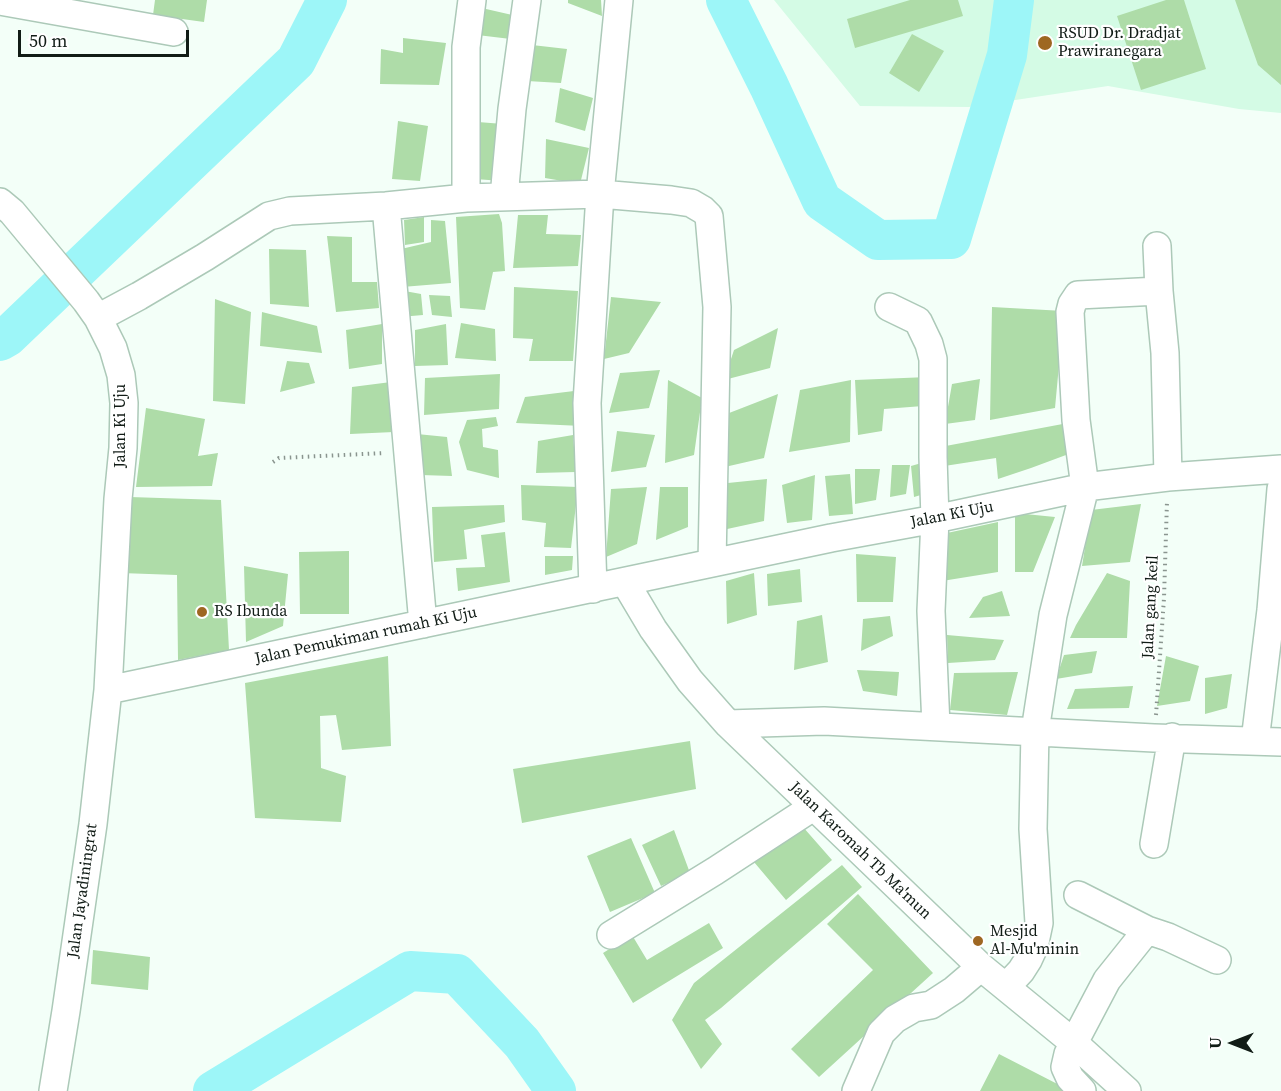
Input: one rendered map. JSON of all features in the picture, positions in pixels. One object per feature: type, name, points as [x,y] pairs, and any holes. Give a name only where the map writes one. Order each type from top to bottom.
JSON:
[{"type":"street","points":[[466,198],[466,47],[472,0]]},
{"type":"street","points":[[504,197],[512,109],[527,0]]},
{"type":"street","points":[[593,589],[587,403],[600,194],[619,0]]},
{"type":"street","points":[[0,1],[174,32]]},
{"type":"street","points":[[92,309],[139,296],[269,216],[290,211],[386,206],[466,198],[600,194],[691,203],[709,216],[717,307],[712,563]]},
{"type":"street","points":[[386,206],[423,624]]},
{"type":"street","name":"Jalan Ki Uju","points":[[6,207],[92,309],[113,348],[121,375],[124,403],[123,448],[118,499],[108,690]]},
{"type":"street","points":[[1157,246],[1165,353],[1168,477]]},
{"type":"street","points":[[1006,987],[1028,960],[1034,947],[1038,923],[1033,829],[1035,731],[1053,615],[1085,487],[1076,420],[1070,312],[1078,295],[1159,291]]},
{"type":"street","points":[[889,307],[918,321],[933,359],[935,519],[932,611],[936,726]]},
{"type":"street","name":"Jalan Ki Uju","points":[[625,582],[1085,487],[1168,477],[1281,470]]},
{"type":"street","points":[[728,724],[824,721],[1268,742],[1270,610],[1281,489]]},
{"type":"street","name":"Jalan Pemukiman rumah Ki Uju","points":[[108,690],[625,582]]},
{"type":"street","name":"Jalan Karomah Tb Ma'mun","points":[[625,582],[653,629],[690,681],[728,724],[981,966],[1074,1043],[1126,1091]]},
{"type":"street","name":"Jalan Jayadiningrat","points":[[53,1091],[93,824],[108,690]]},
{"type":"street","points":[[1154,844],[1163,737]]},
{"type":"street","points":[[610,935],[715,871],[813,807]]},
{"type":"street","points":[[1078,896],[1147,930],[1168,937],[1217,960]]},
{"type":"street","points":[[1082,1091],[1065,1067],[1068,1054],[1107,980],[1147,930]]},
{"type":"street","points":[[856,1091],[880,1033],[895,1019],[914,1008],[932,1005],[954,990],[981,966]]},
{"type":"path","points":[[273,462],[279,458],[408,452]]},
{"type":"path","name":"Jalan gang keil","points":[[1163,737],[1168,477]]},
{"type":"shaded area","name":"RSUD Dr. Dradjat Prawiranegara","points":[[774,0],[1281,0],[1281,113],[1239,109],[1108,86],[969,107],[860,106]]},
{"type":"building","points":[[155,0],[207,0],[204,22],[153,15]]},
{"type":"building","points":[[568,0],[601,0],[602,16],[568,3]]},
{"type":"building","points":[[910,0],[958,0],[963,16],[855,48],[847,19]]},
{"type":"building","points":[[1166,0],[1184,0],[1206,69],[1141,90],[1117,16]]},
{"type":"building","points":[[1235,0],[1281,0],[1281,85],[1258,65]]},
{"type":"building","points":[[473,6],[521,17],[519,40],[469,34]]},
{"type":"building","points":[[912,34],[944,51],[919,92],[889,73]]},
{"type":"building","points":[[403,38],[446,43],[439,85],[380,84],[381,49],[403,53]]},
{"type":"building","points":[[532,45],[567,49],[561,83],[527,81]]},
{"type":"building","points":[[560,88],[593,98],[585,131],[555,122]]},
{"type":"building","points":[[398,121],[428,126],[420,181],[392,179]]},
{"type":"building","points":[[478,122],[503,124],[502,181],[475,179]]},
{"type":"building","points":[[546,139],[589,148],[580,184],[545,178]]},
{"type":"building","points":[[499,214],[502,223],[505,271],[493,272],[485,310],[460,308],[456,217]]},
{"type":"building","points":[[518,215],[548,215],[546,234],[581,235],[578,266],[513,268]]},
{"type":"building","points":[[424,217],[424,242],[405,245],[404,220]]},
{"type":"building","points":[[431,220],[445,221],[451,283],[402,287],[401,249],[431,242]]},
{"type":"building","points":[[327,236],[352,237],[352,282],[377,282],[379,308],[336,312]]},
{"type":"building","points":[[269,249],[306,250],[309,307],[270,304]]},
{"type":"building","points":[[514,287],[578,291],[573,361],[529,361],[533,339],[513,338]]},
{"type":"building","points":[[399,290],[421,294],[423,315],[400,317]]},
{"type":"building","points":[[429,295],[450,296],[452,317],[432,315]]},
{"type":"building","points":[[611,297],[661,302],[629,353],[604,359]]},
{"type":"building","points":[[215,299],[251,312],[245,404],[213,401]]},
{"type":"building","points":[[992,307],[1064,311],[1055,408],[990,420]]},
{"type":"building","points":[[262,312],[317,326],[322,353],[260,346]]},
{"type":"building","points":[[461,323],[495,329],[496,361],[455,358]]},
{"type":"building","points":[[382,324],[382,364],[349,369],[346,330]]},
{"type":"building","points":[[446,324],[448,365],[415,366],[415,330]]},
{"type":"building","points":[[778,328],[770,368],[724,380],[734,350]]},
{"type":"building","points":[[287,361],[309,363],[315,383],[280,392]]},
{"type":"building","points":[[660,370],[649,408],[609,413],[620,373]]},
{"type":"building","points":[[500,374],[499,409],[424,415],[425,378]]},
{"type":"building","points":[[928,377],[923,406],[884,409],[882,431],[858,435],[855,380]]},
{"type":"building","points":[[980,379],[975,420],[945,424],[952,384]]},
{"type":"building","points":[[668,380],[702,398],[694,455],[665,463]]},
{"type":"building","points":[[851,380],[850,442],[789,452],[800,390]]},
{"type":"building","points":[[391,382],[394,432],[350,434],[352,387]]},
{"type":"building","points":[[574,391],[582,426],[516,423],[525,397]]},
{"type":"building","points":[[778,394],[764,458],[716,469],[724,415]]},
{"type":"building","points":[[146,408],[205,419],[198,456],[218,453],[212,486],[136,487]]},
{"type":"building","points":[[496,417],[498,426],[482,429],[483,447],[498,450],[499,478],[467,470],[459,442],[467,420]]},
{"type":"building","points":[[1068,423],[1066,455],[1031,468],[998,479],[996,458],[938,467],[935,448]]},
{"type":"building","points":[[617,431],[655,435],[646,467],[611,472]]},
{"type":"building","points":[[417,434],[447,437],[452,476],[421,475]]},
{"type":"building","points":[[573,435],[576,472],[536,473],[538,441]]},
{"type":"building","points":[[925,462],[931,492],[914,497],[911,466]]},
{"type":"building","points":[[892,465],[910,465],[906,494],[890,497]]},
{"type":"building","points":[[855,469],[880,469],[876,500],[855,504]]},
{"type":"building","points":[[850,474],[853,514],[829,516],[825,476]]},
{"type":"building","points":[[815,475],[812,520],[787,523],[782,485]]},
{"type":"building","points":[[767,479],[764,521],[718,531],[718,484]]},
{"type":"building","points":[[521,485],[578,487],[571,548],[544,547],[546,523],[522,520]]},
{"type":"building","points":[[647,487],[637,544],[606,557],[611,489]]},
{"type":"building","points":[[660,487],[688,487],[688,527],[656,540]]},
{"type":"building","name":"RS Ibunda","points":[[130,497],[221,500],[229,650],[178,660],[177,575],[121,573]]},
{"type":"building","points":[[1141,504],[1130,562],[1082,566],[1091,510]]},
{"type":"building","points":[[504,505],[505,522],[464,530],[467,559],[434,562],[432,507]]},
{"type":"building","points":[[1015,513],[1055,517],[1033,572],[1015,572]]},
{"type":"building","points":[[998,522],[998,572],[942,581],[947,533]]},
{"type":"building","points":[[505,532],[510,582],[458,591],[456,568],[485,567],[481,535]]},
{"type":"building","points":[[349,551],[349,614],[300,614],[299,552]]},
{"type":"building","points":[[856,554],[896,557],[893,602],[857,602]]},
{"type":"building","points":[[545,556],[573,556],[572,570],[545,575]]},
{"type":"building","points":[[244,566],[288,574],[283,626],[246,642]]},
{"type":"building","points":[[800,569],[802,602],[768,606],[767,574]]},
{"type":"building","points":[[754,573],[757,615],[727,624],[726,581]]},
{"type":"building","points":[[1107,573],[1130,581],[1127,638],[1070,638],[1076,625]]},
{"type":"building","points":[[1002,591],[1010,616],[969,618],[983,597]]},
{"type":"building","points":[[822,615],[828,662],[794,670],[797,621]]},
{"type":"building","points":[[890,616],[893,636],[861,651],[863,619]]},
{"type":"building","points":[[947,635],[1004,640],[995,660],[948,663]]},
{"type":"building","points":[[1097,651],[1092,673],[1056,679],[1064,655]]},
{"type":"building","points":[[388,656],[391,746],[342,750],[336,715],[320,716],[321,768],[346,776],[341,822],[255,818],[245,683]]},
{"type":"building","points":[[1166,656],[1199,666],[1190,701],[1157,706]]},
{"type":"building","points":[[857,670],[899,672],[897,696],[863,691]]},
{"type":"building","points":[[1018,672],[1007,715],[950,710],[954,673]]},
{"type":"building","points":[[1232,674],[1227,708],[1205,714],[1205,678]]},
{"type":"building","points":[[1133,686],[1129,708],[1067,709],[1075,689]]},
{"type":"building","points":[[690,741],[696,789],[522,823],[513,769]]},
{"type":"building","points":[[803,827],[832,860],[786,900],[754,862]]},
{"type":"building","points":[[674,830],[690,873],[661,886],[642,845]]},
{"type":"building","points":[[631,838],[655,893],[610,912],[587,856]]},
{"type":"building","points":[[842,865],[862,887],[705,1020],[722,1044],[701,1069],[672,1020],[694,983]]},
{"type":"building","points":[[858,894],[933,973],[819,1077],[791,1049],[873,970],[827,924]]},
{"type":"building","points":[[709,923],[723,948],[633,1003],[603,953],[632,935],[647,960]]},
{"type":"building","points":[[93,950],[150,957],[148,990],[91,984]]},
{"type":"building","points":[[999,1054],[1071,1091],[980,1091]]},
{"type":"waterway","points":[[0,341],[7,337],[296,61],[327,0]]},
{"type":"waterway","points":[[726,0],[822,201],[878,240],[951,239],[1007,55],[1014,0]]},
{"type":"waterway","points":[[213,1091],[410,971],[457,974],[522,1043],[556,1091]]},
{"type":"place","name":"RSUD Dr. Dradjat Prawiranegara","points":[[1045,43]]},
{"type":"place","name":"RS Ibunda","points":[[202,612]]},
{"type":"place","name":"Mesjid Al-Mu'minin","points":[[978,941]]}]
